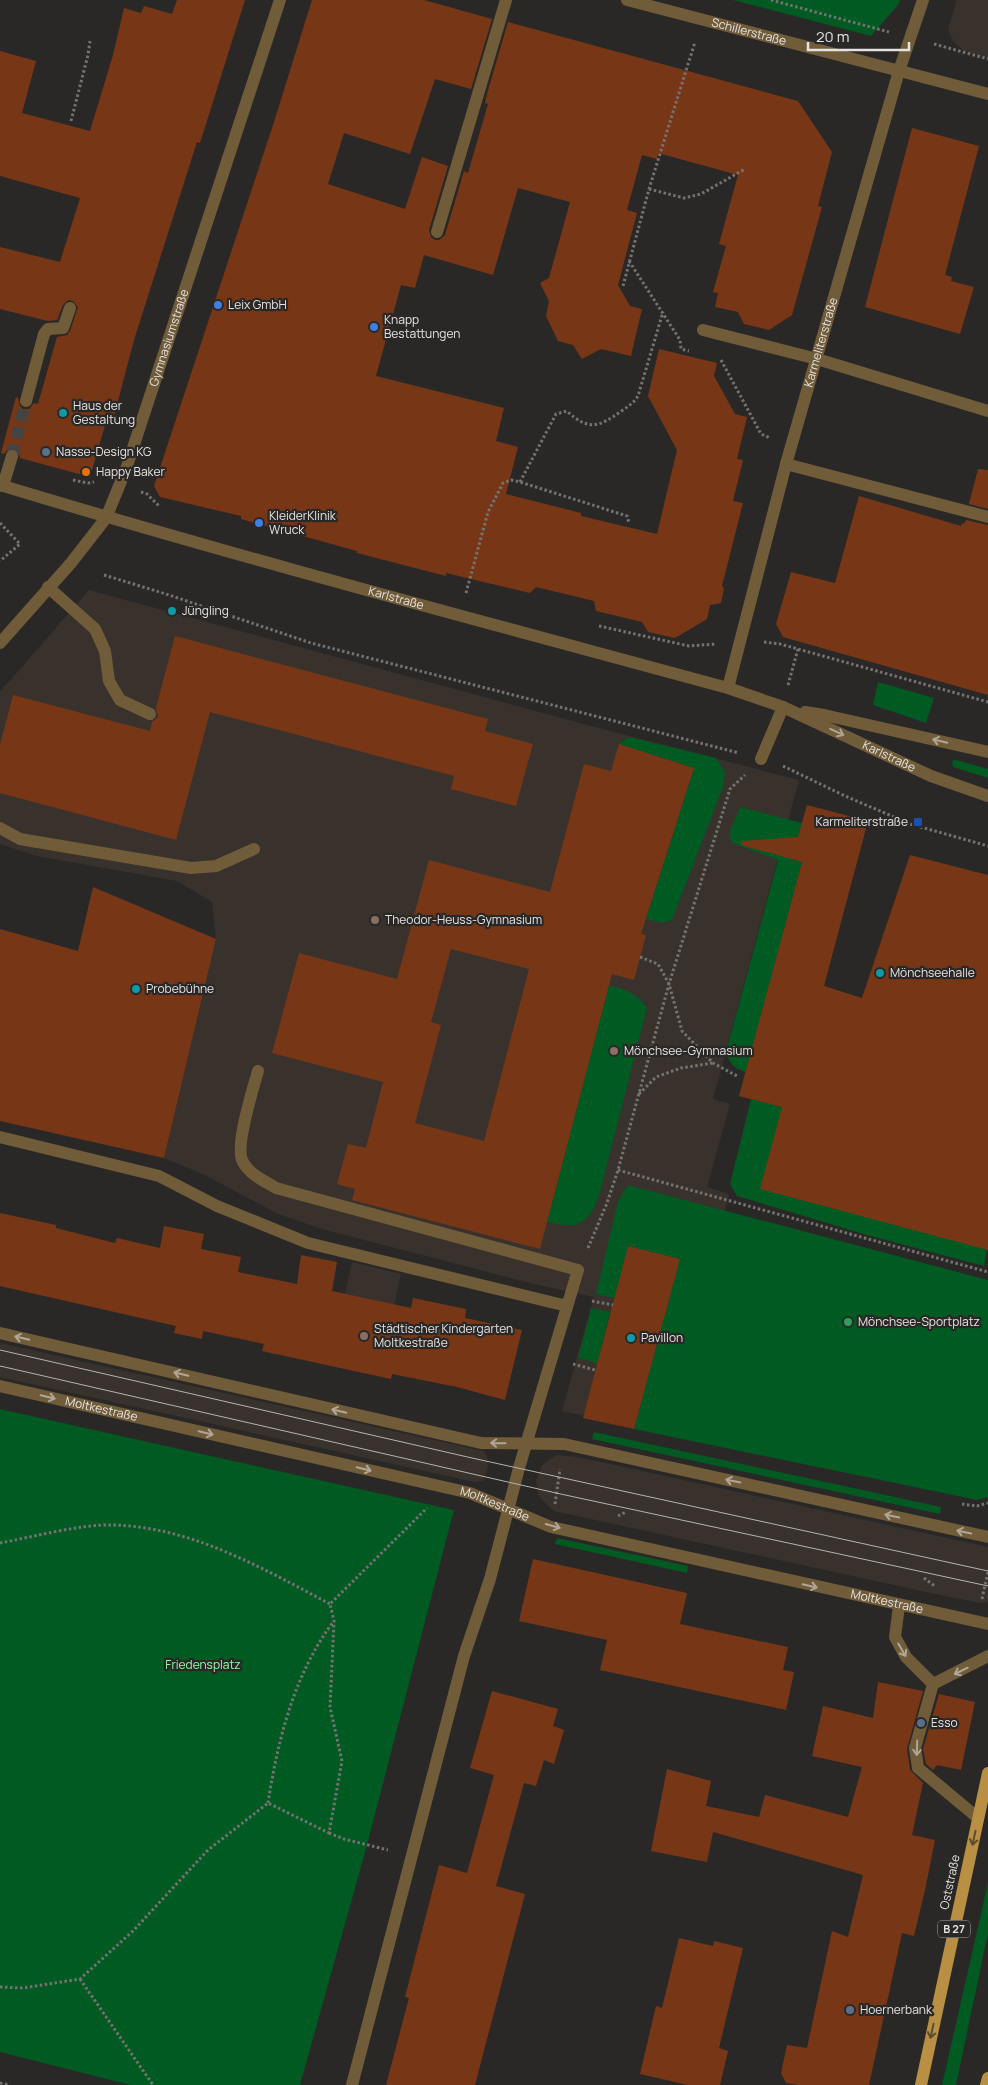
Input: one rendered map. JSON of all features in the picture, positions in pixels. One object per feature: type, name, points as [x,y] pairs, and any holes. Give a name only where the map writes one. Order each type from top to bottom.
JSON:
[{"type":"main road","name":"Oststraße","points":[[920,2085],[988,1773]]},
{"type":"main road","points":[[986,2085],[988,2078]]},
{"type":"street","name":"Gymnasiumstraße","points":[[0,643],[106,518],[120,486],[280,0]]},
{"type":"street","points":[[438,232],[506,0]]},
{"type":"street","name":"Schillerstraße","points":[[627,0],[988,94]]},
{"type":"street","name":"Karmeliterstraße","points":[[728,688],[791,446],[899,71],[923,0]]},
{"type":"street","points":[[26,401],[44,334],[48,329],[63,328],[70,308]]},
{"type":"street","points":[[703,330],[817,359],[988,411]]},
{"type":"street","points":[[2,486],[12,456]]},
{"type":"street","points":[[786,464],[988,516]]},
{"type":"street","name":"Karlstraße","points":[[2,486],[106,518],[728,688],[788,709],[931,776],[988,796]]},
{"type":"street","points":[[48,587],[95,629],[105,651],[109,682],[120,700],[150,714]]},
{"type":"street","points":[[761,759],[788,709]]},
{"type":"street","name":"Karlstraße","points":[[788,709],[824,715],[988,752]]},
{"type":"street","points":[[0,828],[20,839],[191,868],[216,866],[254,849]]},
{"type":"street","points":[[258,1071],[240,1144],[241,1160],[250,1173],[276,1188],[578,1270],[526,1442],[490,1579],[464,1656],[352,2085]]},
{"type":"street","points":[[0,1137],[159,1176],[217,1206],[308,1243],[567,1306]]},
{"type":"street","points":[[0,1333],[481,1443],[526,1442],[564,1444],[988,1537]]},
{"type":"street","name":"Moltkestraße","points":[[0,1386],[470,1493],[551,1527],[899,1606],[988,1624]]},
{"type":"street","points":[[899,1606],[895,1637],[906,1657],[933,1684]]},
{"type":"street","points":[[978,1818],[918,1768],[915,1748],[933,1684],[988,1656]]},
{"type":"path","points":[[774,0],[988,59]]},
{"type":"path","points":[[623,286],[649,190],[702,20]]},
{"type":"path","points":[[71,121],[90,41]]},
{"type":"path","points":[[649,190],[684,198],[701,194],[745,170]]},
{"type":"path","points":[[629,261],[680,340],[681,349],[697,353]]},
{"type":"path","points":[[520,482],[556,414],[567,411],[582,424],[596,426],[606,422],[634,402],[638,396],[663,312]]},
{"type":"path","points":[[713,356],[720,358],[761,434],[791,446]]},
{"type":"path","points":[[70,479],[88,483],[100,480],[147,494],[159,506],[168,509]]},
{"type":"path","points":[[466,596],[488,512],[503,483],[511,480],[520,482],[627,516],[629,523]]},
{"type":"path","points":[[0,524],[20,544],[0,561]]},
{"type":"path","points":[[104,575],[311,643],[784,766],[843,795],[910,824],[988,846]]},
{"type":"path","points":[[592,624],[689,646],[761,642],[798,649],[988,702]]},
{"type":"path","points":[[788,709],[798,649]]},
{"type":"path","points":[[578,1270],[607,1203],[618,1170],[669,984],[730,789],[761,759]]},
{"type":"path","points":[[640,957],[658,964],[669,984],[682,1031],[713,1063],[737,1076]]},
{"type":"path","points":[[639,1094],[656,1078],[681,1068],[713,1063]]},
{"type":"path","points":[[618,1170],[988,1272]]},
{"type":"path","points":[[591,1300],[613,1305]]},
{"type":"path","points":[[574,1365],[595,1370]]},
{"type":"path","points":[[551,1527],[564,1444]]},
{"type":"path","points":[[330,1604],[428,1507]]},
{"type":"path","points":[[0,1543],[111,1524],[155,1529],[200,1542],[253,1564],[330,1604],[334,1621],[330,1707],[342,1761],[329,1833]]},
{"type":"path","points":[[0,1987],[24,1988],[80,1979],[133,1931],[208,1850],[268,1803],[287,1714],[306,1665],[320,1640],[334,1621]]},
{"type":"path","points":[[268,1803],[344,1839],[412,1856]]},
{"type":"path","points":[[80,1979],[153,2085]]},
{"type":"path","points":[[0,2083],[10,2085]]},
{"type":"shaded area","points":[[957,0],[988,0],[988,59],[963,50],[953,41],[948,29]]},
{"type":"shaded area","points":[[89,590],[591,726],[799,780],[713,1099],[730,1104],[707,1187],[729,1194],[670,1433],[562,1411],[594,1297],[534,1284],[322,1229],[278,1214],[203,1174],[164,1158],[216,939],[212,902],[177,881],[37,856],[0,844],[0,692]]},
{"type":"shaded area","points":[[352,1262],[401,1274],[394,1305],[345,1294]]},
{"type":"shaded area","points":[[0,1343],[483,1451],[487,1457],[488,1467],[483,1481],[475,1482],[0,1377]]},
{"type":"shaded area","points":[[556,1455],[577,1457],[624,1467],[988,1547],[988,1602],[981,1603],[940,1595],[554,1511],[539,1497],[536,1481],[542,1465]]},
{"type":"green space","points":[[733,0],[900,0],[898,5],[871,36]]},
{"type":"green space","points":[[878,682],[934,698],[926,723],[873,705]]},
{"type":"green space","points":[[627,738],[634,738],[716,758],[725,772],[723,787],[672,920],[662,923],[646,919],[694,768],[619,744]]},
{"type":"green space","points":[[956,760],[988,769],[988,778],[953,767],[952,761]]},
{"type":"green space","points":[[740,807],[802,823],[792,859],[802,862],[746,1072],[733,1065],[726,1052],[778,860],[732,843],[729,834]]},
{"type":"green space","points":[[609,985],[626,990],[640,999],[647,1008],[601,1188],[592,1211],[585,1220],[574,1225],[547,1222]]},
{"type":"green space","points":[[751,1099],[782,1107],[987,1250],[984,1266],[867,1235],[737,1196],[730,1184]]},
{"type":"green space","points":[[628,1185],[988,1280],[988,1497],[977,1500],[634,1429],[680,1259],[628,1246],[615,1298],[596,1294],[618,1201]]},
{"type":"green space","points":[[591,1308],[610,1312],[597,1363],[578,1358]]},
{"type":"green space","name":"Friedensplatz","points":[[0,1409],[454,1510],[367,1845],[300,2085],[130,2085],[0,2052]]},
{"type":"green space","points":[[594,1432],[941,1507],[940,1514],[592,1439]]},
{"type":"green space","points":[[557,1538],[688,1566],[687,1573],[555,1544]]},
{"type":"green space","points":[[988,1883],[988,1933],[956,2085],[942,2085]]},
{"type":"building","points":[[177,0],[245,0],[200,143],[197,142],[134,340],[112,424],[106,422],[90,477],[20,458],[18,451],[14,448],[7,450],[4,454],[1,453],[16,397],[23,409],[29,409],[34,403],[38,404],[57,337],[67,335],[70,331],[78,307],[73,301],[68,300],[63,305],[57,320],[48,321],[0,309],[0,247],[60,262],[80,198],[0,176],[0,51],[36,61],[22,113],[90,131],[113,55],[124,8],[141,13],[144,6],[172,14]]},
{"type":"building","points":[[312,0],[424,0],[492,19],[471,89],[435,79],[410,154],[344,133],[328,184],[405,209],[422,157],[448,166],[429,230],[431,237],[435,240],[439,240],[445,235],[464,171],[468,173],[488,104],[485,103],[487,94],[508,22],[798,101],[832,152],[818,206],[822,207],[792,315],[769,330],[744,324],[738,312],[715,307],[718,293],[713,292],[726,246],[719,244],[738,175],[658,153],[657,159],[642,155],[627,210],[637,213],[618,285],[630,306],[642,309],[631,356],[601,349],[582,359],[573,345],[558,341],[546,316],[549,301],[540,283],[549,278],[570,202],[518,188],[493,275],[424,255],[415,288],[401,285],[376,376],[504,408],[496,441],[518,447],[506,494],[581,513],[581,516],[657,534],[677,450],[648,396],[659,349],[717,363],[714,376],[735,414],[747,417],[737,459],[743,460],[733,501],[743,503],[722,586],[724,588],[721,603],[710,605],[707,619],[675,638],[648,632],[642,622],[596,611],[594,601],[536,587],[530,593],[446,573],[446,576],[357,553],[357,551],[241,519],[241,516],[160,497],[154,486],[274,122]]},
{"type":"building","points":[[912,128],[979,146],[945,275],[952,277],[951,281],[974,287],[960,334],[865,307]]},
{"type":"building","points":[[978,469],[988,470],[988,509],[969,504]]},
{"type":"building","points":[[859,496],[961,526],[966,520],[988,525],[988,695],[783,637],[776,624],[791,572],[835,583]]},
{"type":"building","points":[[175,636],[488,719],[485,731],[533,744],[516,806],[451,789],[454,776],[210,712],[176,840],[0,793],[0,745],[13,695],[150,731],[152,722],[158,717],[156,708]]},
{"type":"building","points":[[619,744],[694,768],[641,934],[646,935],[634,980],[612,974],[540,1249],[352,1200],[355,1189],[337,1184],[348,1144],[366,1148],[383,1082],[272,1053],[299,953],[397,979],[429,860],[550,892],[584,764],[611,771]],"holes":[[[451,949],[529,969],[484,1141],[415,1123],[441,1025],[431,1022]]]},
{"type":"building","name":"Mönchseehalle","points":[[807,805],[868,821],[824,986],[862,998],[910,855],[988,875],[988,1250],[760,1189],[782,1107],[739,1096],[802,862],[741,845],[741,841],[798,837]]},
{"type":"building","points":[[93,887],[216,939],[164,1158],[0,1121],[0,929],[78,951]]},
{"type":"building","points":[[0,1213],[56,1225],[56,1228],[115,1243],[117,1238],[160,1248],[164,1226],[204,1234],[201,1249],[241,1257],[238,1272],[297,1284],[301,1255],[337,1262],[332,1291],[411,1308],[413,1298],[466,1309],[465,1318],[522,1330],[505,1400],[457,1387],[392,1374],[391,1379],[262,1351],[264,1344],[203,1331],[202,1339],[174,1333],[176,1326],[0,1286]]},
{"type":"building","name":"Pavillon","points":[[628,1246],[680,1259],[634,1429],[583,1418]]},
{"type":"building","points":[[533,1559],[687,1593],[680,1624],[788,1647],[783,1670],[794,1672],[786,1710],[600,1670],[607,1640],[519,1621]]},
{"type":"building","points":[[878,1682],[923,1691],[907,1749],[910,1770],[923,1783],[912,1835],[935,1840],[925,1890],[914,1936],[902,1933],[869,2085],[798,2085],[786,2083],[781,2073],[787,2045],[807,2048],[832,1931],[848,1937],[863,1875],[713,1832],[707,1862],[651,1851],[667,1769],[711,1781],[706,1806],[759,1817],[765,1795],[848,1817],[862,1767],[812,1756],[823,1706],[873,1718]]},
{"type":"building","points":[[492,1691],[558,1709],[553,1726],[564,1730],[554,1764],[544,1760],[536,1786],[524,1783],[496,1886],[525,1894],[475,2085],[386,2085],[409,1998],[405,1997],[439,1865],[467,1873],[494,1775],[470,1768]]},
{"type":"building","points":[[939,1694],[975,1702],[961,1770],[937,1765],[933,1770],[926,1764],[923,1749]]},
{"type":"building","points":[[679,1938],[713,1946],[714,1941],[743,1948],[719,2048],[728,2051],[720,2085],[688,2085],[640,2074],[656,2006],[662,2008]]},
{"type":"tunnel","points":[[12,456],[26,401]]},
{"type":"tram line","points":[[0,1350],[472,1458],[988,1571]]},
{"type":"tram line","points":[[0,1366],[556,1493],[988,1586]]},
{"type":"place","name":"Leix GmbH","points":[[218,305]]},
{"type":"place","name":"Knapp Bestattungen","points":[[374,327]]},
{"type":"place","name":"Haus der Gestaltung","points":[[63,413]]},
{"type":"place","name":"Nasse-Design KG","points":[[46,452]]},
{"type":"place","name":"Happy Baker","points":[[86,472]]},
{"type":"place","name":"KleiderKlinik Wruck","points":[[259,523]]},
{"type":"place","name":"Jüngling","points":[[172,611]]},
{"type":"place","name":"Karmeliterstraße","points":[[918,822]]},
{"type":"place","name":"Theodor-Heuss-Gymnasium","points":[[375,920]]},
{"type":"place","name":"Mönchseehalle","points":[[880,973]]},
{"type":"place","name":"Probebühne","points":[[136,989]]},
{"type":"place","name":"Mönchsee-Gymnasium","points":[[614,1051]]},
{"type":"place","name":"Mönchsee-Sportplatz","points":[[848,1322]]},
{"type":"place","name":"Städtischer Kindergarten Moltkestraße","points":[[364,1336]]},
{"type":"place","name":"Pavillon","points":[[631,1338]]},
{"type":"place","name":"Esso","points":[[921,1723]]},
{"type":"place","name":"Hoernerbank","points":[[850,2010]]}]
